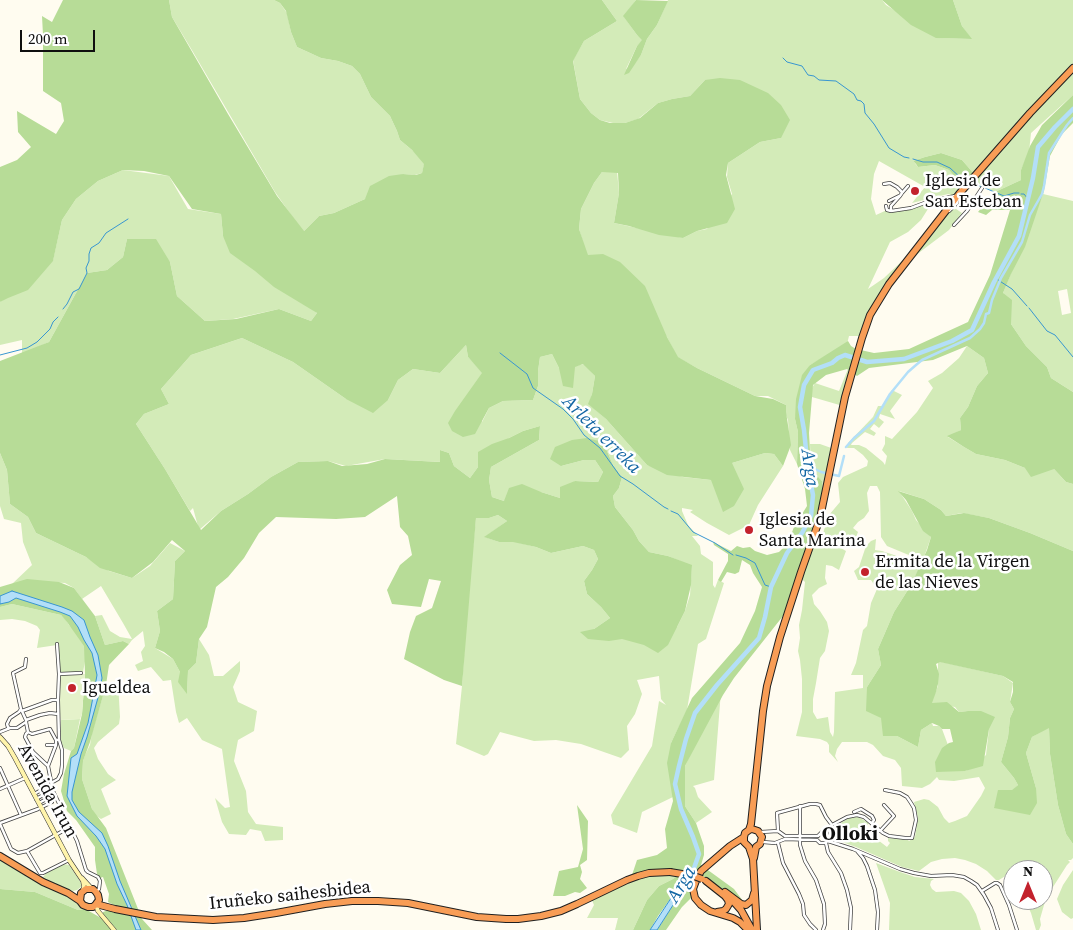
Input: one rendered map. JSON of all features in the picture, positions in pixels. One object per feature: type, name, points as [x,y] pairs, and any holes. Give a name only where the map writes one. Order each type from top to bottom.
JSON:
[{"type":"highway","points":[[725,851],[737,846],[758,846],[762,842],[762,837],[755,831],[753,813],[767,686],[800,572],[820,518],[839,426],[870,315],[882,294],[937,222],[1030,113],[1073,68]]},
{"type":"highway","points":[[748,930],[740,922],[710,911],[700,905],[694,893],[694,884],[701,871],[730,846],[744,837],[745,833],[755,831]]},
{"type":"highway","points":[[744,837],[750,846],[753,860],[757,930]]},
{"type":"highway","points":[[0,856],[43,882],[68,893],[88,907],[93,907],[98,900],[96,892],[89,888],[82,892],[68,893]]},
{"type":"highway","name":"Iruñeko saihesbidea","points":[[96,904],[151,916],[192,920],[227,920],[324,904],[378,901],[408,903],[477,917],[518,919],[561,911],[627,880],[649,873],[670,872],[694,876],[722,890]]},
{"type":"highway","points":[[694,884],[696,896],[704,906],[719,912],[726,909],[729,904],[725,896],[704,880]]},
{"type":"highway","points":[[722,890],[740,904],[746,905],[754,896],[754,882]]},
{"type":"highway","points":[[722,890],[741,910],[752,930]]},
{"type":"highway","points":[[80,901],[82,892]]},
{"type":"highway","name":"Iruñeko saihesbidea","points":[[96,892],[107,903],[121,910]]},
{"type":"street","points":[[884,184],[900,188],[901,194]]},
{"type":"street","points":[[890,211],[891,206],[908,186]]},
{"type":"street","points":[[954,225],[970,207],[982,188]]},
{"type":"street","points":[[889,201],[901,194]]},
{"type":"street","points":[[890,211],[911,208],[927,202],[955,196],[970,207]]},
{"type":"street","points":[[886,206],[887,210],[890,211]]},
{"type":"street","points":[[57,644],[59,674],[58,740],[48,766],[53,791],[77,841],[86,870],[100,880],[99,889],[96,892],[80,876]]},
{"type":"street","points":[[26,659],[25,667],[13,673],[26,721],[28,732],[25,737],[33,752],[48,766]]},
{"type":"street","points":[[59,674],[81,673]]},
{"type":"street","points":[[10,728],[7,724],[10,718],[22,710],[52,700],[58,700]]},
{"type":"street","points":[[0,732],[10,728],[17,728],[26,721],[46,713],[58,714]]},
{"type":"street","points":[[28,732],[32,734],[50,729],[58,740],[62,750],[61,773],[58,779],[51,783]]},
{"type":"street","name":"Avenida Irun","points":[[0,738],[8,746],[69,860],[80,876]]},
{"type":"street","points":[[47,745],[56,745]]},
{"type":"street","points":[[0,768],[21,816]]},
{"type":"street","points":[[0,790],[25,778]]},
{"type":"street","points":[[43,784],[52,802],[0,824],[11,849],[18,853],[27,851],[70,827]]},
{"type":"street","points":[[36,799],[45,788]]},
{"type":"street","points":[[826,833],[832,825],[847,817],[857,815],[864,817],[880,832],[889,836],[910,838],[913,835],[916,820],[914,808],[907,798],[900,793],[885,790]]},
{"type":"street","points":[[36,799],[48,793]]},
{"type":"street","points":[[36,799],[50,797]]},
{"type":"street","points":[[778,831],[777,813],[810,804],[820,805],[832,825]]},
{"type":"street","points":[[880,832],[894,816],[884,805]]},
{"type":"street","points":[[800,806],[802,854],[816,880],[824,904],[824,929]]},
{"type":"street","points":[[854,812],[861,809],[872,816],[874,820],[871,823]]},
{"type":"street","points":[[755,831],[778,831],[785,836],[800,838]]},
{"type":"street","points":[[817,838],[820,833],[826,833]]},
{"type":"street","points":[[826,833],[829,837],[827,842],[828,852],[841,873],[847,890],[851,908],[850,930]]},
{"type":"street","points":[[782,834],[779,842],[782,863],[799,894],[803,904],[804,915],[816,930]]},
{"type":"street","points":[[762,842],[817,838]]},
{"type":"street","points":[[817,838],[820,843],[827,842],[856,850],[914,873],[931,876],[952,875],[964,877],[977,885],[982,891],[991,908],[998,930]]},
{"type":"street","points":[[856,850],[866,864],[875,890],[878,912],[877,930]]},
{"type":"street","points":[[27,851],[40,873],[69,860]]},
{"type":"street","points":[[866,864],[868,859],[872,857]]},
{"type":"street","points":[[80,876],[84,884],[82,892]]},
{"type":"street","points":[[982,891],[995,883],[1000,885],[1017,930]]},
{"type":"street","points":[[96,904],[114,930]]},
{"type":"street","points":[[88,907],[103,916]]},
{"type":"street","points":[[103,916],[104,909],[109,908]]},
{"type":"green space","points":[[63,0],[169,0],[172,17],[228,114],[277,196],[304,231],[319,216],[334,213],[365,199],[370,186],[389,176],[422,173],[424,164],[400,140],[390,116],[371,97],[360,74],[352,66],[321,58],[297,47],[286,11],[280,3],[274,0],[602,0],[617,21],[584,41],[573,61],[580,99],[591,113],[600,120],[610,123],[625,123],[640,118],[658,103],[690,96],[705,80],[720,78],[740,80],[768,93],[781,105],[790,120],[781,138],[760,142],[728,163],[726,175],[735,209],[727,223],[697,231],[683,238],[659,235],[614,223],[619,193],[618,173],[602,172],[594,183],[581,209],[579,229],[588,255],[603,254],[620,262],[645,286],[667,337],[678,357],[755,396],[773,399],[786,405],[791,445],[783,466],[774,454],[765,453],[732,463],[744,489],[734,506],[723,512],[711,480],[667,475],[647,465],[606,419],[588,404],[595,376],[583,364],[575,367],[573,388],[563,386],[559,368],[552,354],[540,357],[538,386],[533,400],[503,401],[489,408],[475,434],[463,437],[452,431],[448,423],[482,373],[468,357],[466,345],[440,373],[413,369],[398,380],[388,400],[373,413],[346,399],[293,362],[242,338],[191,355],[161,389],[169,404],[144,414],[136,424],[201,530],[221,511],[271,477],[298,462],[328,461],[342,466],[367,464],[385,459],[440,462],[440,450],[449,453],[454,466],[470,478],[478,467],[478,452],[523,431],[540,426],[539,440],[491,467],[489,480],[492,497],[504,501],[509,488],[522,484],[560,498],[560,487],[575,481],[598,482],[603,472],[595,460],[584,460],[561,466],[550,459],[555,447],[572,440],[587,438],[603,442],[613,465],[622,477],[619,488],[613,496],[615,507],[639,541],[649,552],[668,556],[692,565],[691,585],[685,611],[668,645],[658,653],[644,645],[622,639],[609,641],[588,639],[580,632],[594,629],[610,618],[587,594],[584,581],[598,559],[594,550],[583,546],[551,553],[536,547],[513,542],[499,542],[484,537],[507,521],[498,515],[489,518],[476,518],[462,686],[444,680],[404,659],[416,616],[432,608],[441,581],[429,579],[421,607],[392,604],[387,590],[400,565],[412,555],[408,536],[400,527],[397,496],[365,517],[336,519],[276,517],[259,533],[244,558],[228,577],[216,587],[207,627],[199,639],[196,663],[188,671],[187,694],[178,682],[180,672],[173,659],[155,648],[160,631],[157,611],[173,599],[175,561],[185,551],[172,540],[153,562],[132,578],[100,568],[86,557],[36,533],[28,517],[10,504],[7,470],[0,453],[0,361],[49,342],[87,273],[107,270],[123,257],[127,239],[156,239],[170,262],[177,296],[205,321],[236,319],[279,309],[311,321],[317,313],[274,287],[230,253],[223,236],[221,214],[192,209],[169,176],[144,171],[123,170],[98,181],[76,199],[62,220],[53,261],[28,290],[0,302],[0,167],[17,160],[31,147],[18,132],[17,111],[56,134],[64,121],[61,103],[43,91],[42,16],[52,22]]},
{"type":"green space","points":[[169,0],[274,0],[280,3],[287,13],[291,32],[297,47],[321,58],[352,66],[360,74],[371,97],[390,116],[400,140],[425,161],[422,173],[415,175],[403,174],[365,199],[334,213],[319,216],[303,232],[275,192],[172,17]]},
{"type":"green space","points":[[602,0],[636,0],[624,17],[643,40],[637,46],[626,69],[635,63],[641,55],[647,39],[657,25],[668,0],[882,0],[886,5],[939,38],[971,39],[962,26],[953,0],[1073,0],[1073,95],[1031,133],[1029,152],[1021,170],[1021,180],[995,192],[972,181],[955,196],[948,194],[912,203],[925,187],[879,161],[874,174],[871,199],[876,215],[887,210],[894,211],[911,208],[933,201],[921,220],[908,232],[890,242],[868,289],[884,278],[920,244],[950,205],[962,213],[949,230],[903,267],[860,336],[849,336],[847,344],[810,365],[795,419],[798,432],[797,464],[790,450],[788,420],[784,411],[786,405],[768,396],[755,396],[677,357],[667,337],[587,256],[579,229],[581,209],[594,183],[602,172],[617,171],[619,193],[614,223],[683,238],[697,231],[707,229],[732,194],[727,177],[728,163],[760,142],[781,138],[705,80],[690,96],[658,103],[638,119],[625,123],[600,120],[591,113],[580,99],[573,60],[584,41],[617,21]],"holes":[[[941,153],[962,160],[975,175],[964,187],[949,170],[935,165],[918,167],[913,161]]]},
{"type":"green space","points":[[636,0],[668,1],[657,25],[647,39],[641,55],[629,73],[624,75],[637,46],[642,40],[623,16]]},
{"type":"green space","points":[[882,0],[953,0],[962,26],[972,39],[936,38],[911,25]]},
{"type":"green space","points":[[1073,95],[1073,123],[1062,134],[1050,156],[1044,191],[1025,247],[1003,293],[1012,300],[1011,324],[1026,346],[1047,367],[1051,378],[1073,392],[1073,484],[1066,482],[1054,469],[1031,477],[1025,468],[1005,460],[976,454],[947,436],[961,430],[960,418],[968,407],[977,386],[988,373],[984,358],[967,346],[933,360],[869,368],[857,376],[847,369],[826,375],[813,385],[809,433],[811,469],[822,481],[823,493],[793,590],[783,616],[734,678],[685,766],[685,806],[696,823],[704,846],[701,865],[734,889],[743,901],[741,904],[695,876],[692,897],[682,907],[666,930],[657,930],[684,888],[690,875],[688,874],[650,930],[633,930],[647,900],[659,886],[681,873],[670,872],[631,878],[637,860],[657,855],[667,848],[665,829],[673,801],[667,763],[671,743],[692,698],[740,643],[755,611],[762,587],[750,565],[742,560],[739,572],[735,574],[727,572],[721,582],[718,580],[728,561],[728,554],[714,545],[713,542],[731,551],[737,546],[743,548],[750,547],[767,555],[779,552],[788,543],[794,527],[807,506],[805,489],[797,464],[798,432],[795,419],[796,399],[802,375],[810,365],[848,341],[856,349],[874,353],[909,349],[968,322],[990,275],[1010,210],[992,210],[986,215],[978,212],[995,192],[1021,180],[1021,170],[1030,146],[1042,125]]},
{"type":"green space","points":[[941,153],[962,160],[975,175],[964,187],[949,170],[935,165],[918,167],[913,161]]},
{"type":"green space","points":[[123,170],[169,176],[188,209],[221,214],[223,236],[317,313],[311,321],[279,309],[233,319],[205,321],[177,296],[170,262],[127,239],[123,257],[107,270],[87,273],[49,342],[22,354],[22,340],[0,345],[0,302],[53,260],[62,220],[76,199],[98,181]]},
{"type":"green space","points":[[1043,194],[1073,201],[1073,392],[1051,378],[1047,367],[1026,346],[1011,324],[1003,293]],"holes":[[[1067,289],[1071,313],[1062,315],[1058,291]]]},
{"type":"green space","points":[[242,338],[293,362],[346,399],[388,400],[398,380],[413,369],[440,373],[466,345],[468,357],[483,373],[482,422],[489,408],[503,401],[533,400],[538,386],[540,357],[552,354],[559,368],[584,364],[595,376],[589,404],[606,419],[647,465],[683,477],[711,480],[732,463],[765,453],[774,454],[783,466],[758,505],[749,525],[729,535],[690,512],[693,510],[682,508],[688,525],[698,536],[692,536],[700,546],[701,554],[713,562],[713,585],[715,588],[718,580],[724,583],[706,639],[698,644],[687,710],[671,743],[673,797],[642,812],[637,833],[613,824],[611,815],[652,746],[659,701],[666,705],[661,699],[659,676],[637,680],[642,694],[635,714],[627,726],[629,750],[621,758],[581,744],[556,740],[534,741],[500,732],[488,754],[484,756],[456,744],[476,518],[489,518],[498,515],[507,521],[485,537],[499,542],[516,542],[551,553],[583,546],[594,550],[598,559],[584,581],[587,594],[610,618],[594,629],[677,627],[685,611],[690,595],[692,566],[668,556],[649,552],[639,541],[615,507],[613,496],[619,488],[622,477],[613,465],[603,442],[561,466],[584,460],[595,460],[603,472],[598,482],[575,481],[560,498],[541,492],[504,501],[492,497],[489,480],[491,467],[539,440],[540,426],[509,438],[478,467],[470,478],[454,466],[449,453],[440,450],[441,462],[385,459],[346,466],[328,461],[298,462],[271,477],[221,511],[199,530],[193,508],[190,511],[136,424],[144,414],[169,404],[161,389],[191,355]]},
{"type":"green space","points":[[967,346],[984,358],[988,373],[977,386],[968,407],[960,418],[961,430],[948,437],[976,454],[1005,460],[1025,468],[1054,469],[1066,482],[1073,484],[1073,551],[989,518],[962,513],[946,516],[941,510],[924,499],[899,491],[916,520],[931,537],[923,560],[916,558],[887,546],[881,537],[880,492],[877,486],[870,486],[867,493],[869,511],[853,528],[858,532],[855,540],[848,542],[834,541],[846,551],[839,570],[826,565],[825,578],[827,584],[819,588],[812,595],[814,604],[827,622],[829,631],[825,651],[820,658],[813,699],[813,712],[817,719],[828,717],[830,732],[833,737],[835,692],[863,688],[863,675],[851,675],[856,663],[863,630],[867,626],[871,603],[877,589],[871,580],[858,580],[854,571],[859,567],[866,546],[876,539],[875,550],[921,564],[911,585],[894,612],[878,649],[881,665],[867,687],[881,718],[897,736],[918,747],[921,730],[932,723],[933,726],[939,726],[948,745],[936,771],[965,771],[986,755],[989,729],[968,711],[959,712],[955,707],[931,703],[938,686],[938,661],[1003,676],[1013,683],[1010,702],[1014,709],[1010,718],[1008,737],[1001,762],[1018,785],[994,807],[1036,788],[1026,753],[1032,737],[1049,727],[1050,754],[1058,805],[1066,834],[1073,844],[1073,858],[1068,860],[1070,862],[1053,887],[1053,860],[1003,860],[1003,877],[996,880],[987,871],[965,860],[955,858],[942,859],[931,862],[919,871],[902,867],[831,838],[829,832],[831,829],[849,818],[858,817],[869,823],[856,836],[858,841],[874,837],[887,847],[890,843],[888,838],[909,841],[915,837],[918,818],[914,802],[924,799],[929,800],[938,807],[949,823],[967,816],[985,788],[979,777],[954,781],[939,780],[937,777],[930,784],[922,788],[902,786],[901,768],[895,760],[883,756],[873,745],[867,742],[842,742],[835,756],[838,762],[829,752],[827,742],[820,739],[796,736],[802,712],[802,679],[798,651],[799,625],[805,582],[802,579],[812,540],[820,542],[829,515],[840,502],[838,483],[843,477],[867,466],[868,461],[854,448],[847,448],[848,443],[873,417],[878,406],[882,406],[892,390],[902,395],[890,411],[895,419],[880,414],[879,418],[884,422],[879,428],[874,424],[870,429],[876,433],[874,436],[865,432],[851,445],[859,445],[866,448],[885,465],[887,456],[882,450],[885,444],[885,436],[892,439],[917,412],[933,388],[928,381],[942,373],[959,358]]},
{"type":"green space","points":[[852,368],[843,406],[812,397],[812,388],[815,383],[839,391],[848,369]]},
{"type":"green space","points":[[810,444],[820,444],[834,449],[823,493],[822,481],[811,469]]},
{"type":"green space","points":[[0,453],[7,470],[10,504],[28,517],[36,533],[86,557],[109,571],[132,578],[150,566],[170,543],[185,551],[175,561],[173,599],[157,611],[160,631],[155,648],[173,659],[180,672],[187,693],[188,671],[196,663],[199,639],[209,655],[214,676],[223,676],[240,661],[240,671],[233,687],[238,702],[257,711],[254,731],[238,740],[234,761],[246,791],[248,812],[256,824],[283,827],[283,840],[265,841],[261,831],[250,829],[246,835],[229,834],[222,822],[215,798],[225,808],[230,807],[222,749],[202,740],[187,718],[179,723],[171,680],[163,681],[151,667],[138,671],[135,665],[143,661],[141,652],[145,646],[143,631],[129,644],[123,641],[105,645],[95,616],[102,615],[110,631],[120,637],[132,639],[101,586],[82,599],[74,588],[65,583],[33,581],[12,584],[32,565],[23,542],[21,523],[4,519],[0,506]]},
{"type":"green space","points":[[898,491],[924,499],[941,510],[946,516],[964,513],[989,518],[1073,551],[1073,844],[1066,834],[1058,805],[1050,754],[1049,728],[1032,737],[1026,753],[1036,788],[1037,803],[1030,815],[994,808],[998,790],[1012,790],[1018,785],[1001,762],[1008,737],[1010,718],[1014,709],[1010,702],[1013,682],[1003,676],[940,662],[936,664],[939,674],[938,684],[932,703],[947,702],[959,712],[981,711],[995,717],[989,729],[983,766],[965,771],[936,772],[935,762],[942,748],[953,742],[950,729],[942,729],[932,723],[921,730],[918,747],[897,736],[883,736],[881,718],[866,711],[867,687],[881,665],[878,649],[894,612],[911,585],[931,537],[923,531],[906,500]]},
{"type":"green space","points":[[27,579],[59,582],[74,588],[95,616],[105,645],[123,641],[129,644],[109,665],[106,685],[83,761],[82,779],[92,809],[106,828],[142,919],[152,930],[117,930],[103,914],[103,912],[111,911],[118,907],[108,902],[109,894],[103,877],[100,878],[97,874],[95,847],[76,820],[67,811],[61,791],[64,774],[71,751],[74,748],[82,714],[85,674],[84,646],[61,615],[12,604],[0,607],[0,587]]},
{"type":"green space","points":[[12,604],[61,615],[75,630],[86,648],[83,672],[81,674],[59,674],[57,645],[37,648],[40,630],[37,626],[25,621],[0,620],[0,607]]},
{"type":"green space","name":"Igueldea","points":[[59,674],[85,674],[80,719],[61,720]]},
{"type":"green space","points":[[118,682],[119,724],[98,742],[94,748],[98,759],[108,774],[116,780],[101,789],[111,814],[101,819],[95,815],[92,809],[82,779],[83,761],[90,745],[106,685]]},
{"type":"green space","points":[[721,691],[714,780],[693,786],[698,797],[712,812],[696,823],[685,806],[681,793],[685,766]]},
{"type":"green space","points":[[80,719],[74,748],[71,751],[64,748],[61,742],[61,720]]},
{"type":"green space","points":[[577,805],[588,821],[587,860],[580,865],[582,872],[580,879],[587,888],[580,893],[575,892],[565,896],[553,896],[559,871],[578,867],[583,849]]},
{"type":"green space","points":[[0,859],[26,876],[71,898],[87,910],[78,910],[35,892],[0,889]]},
{"type":"green space","points":[[876,863],[915,877],[934,879],[930,885],[936,892],[954,891],[961,893],[969,901],[981,930],[889,930],[890,903]]},
{"type":"green space","points":[[63,864],[69,865],[81,883],[81,887],[77,890],[73,891],[42,879],[46,873]]},
{"type":"green space","points":[[1073,870],[1073,918],[1071,919],[1062,912],[1057,899],[1063,885]]},
{"type":"green space","points":[[682,873],[659,886],[647,900],[633,930],[615,930],[618,918],[587,918],[594,905],[591,898],[638,876]]},
{"type":"green space","points":[[0,889],[35,892],[78,910],[87,910],[103,919],[112,930],[0,930]]},
{"type":"green space","points":[[1030,910],[1043,910],[1039,930],[1036,930]]},
{"type":"water","points":[[12,591],[72,611],[84,620],[98,655],[102,678],[81,754],[72,792],[72,800],[79,812],[102,833],[141,930],[136,930],[105,849],[96,836],[77,816],[67,796],[71,758],[77,754],[88,723],[97,675],[92,653],[70,616],[16,598],[0,604],[0,596]]},
{"type":"water","points":[[691,872],[684,888],[657,930],[650,930],[679,886]]},
{"type":"waterway","points":[[783,58],[787,62],[802,66],[808,75],[814,76],[819,80],[836,81],[854,94],[857,100],[864,104],[865,113],[889,148],[909,158]]},
{"type":"waterway","name":"Arga","points":[[688,877],[694,868],[699,854],[681,809],[675,784],[686,739],[695,713],[759,638],[771,587],[787,553],[802,533],[811,516],[813,495],[800,407],[804,385],[813,370],[832,363],[845,355],[867,362],[904,359],[952,341],[972,330],[994,282],[1019,236],[1033,178],[1038,147],[1073,109]]},
{"type":"waterway","points":[[846,447],[874,421],[890,394],[908,372],[922,360],[970,338],[980,329],[986,314],[989,313],[1001,278],[1022,242],[1030,215],[1042,194],[1049,153],[1073,118]]},
{"type":"waterway","points":[[913,159],[923,162],[937,162],[950,168],[961,178],[967,180]]},
{"type":"waterway","points":[[973,183],[982,187]]},
{"type":"waterway","points":[[985,188],[1004,196],[1019,193]]},
{"type":"waterway","name":"Arga","points":[[1021,194],[1024,194],[1028,199]]},
{"type":"waterway","points":[[63,309],[73,292],[79,289],[87,273],[86,268],[91,248],[99,243],[106,233],[128,219]]},
{"type":"waterway","points":[[995,278],[1012,289],[1027,306]]},
{"type":"waterway","points":[[1029,308],[1047,331],[1055,335],[1073,357]]},
{"type":"waterway","points":[[0,355],[27,348],[37,342],[50,329],[58,317]]},
{"type":"waterway","name":"Arleta erreka","points":[[500,353],[527,374],[533,388],[563,409],[573,419],[584,435],[600,448],[620,476],[668,509]]},
{"type":"waterway","points":[[808,468],[839,476],[844,456]]},
{"type":"waterway","name":"Arleta erreka","points":[[671,511],[678,514],[693,532],[733,555]]},
{"type":"waterway","name":"Arleta erreka","points":[[736,555],[755,563],[765,585],[771,587]]},
{"type":"place","name":"Iglesia de San Esteban","points":[[915,191]]},
{"type":"place","name":"Iglesia de Santa Marina","points":[[749,530]]},
{"type":"place","name":"Ermita de la Virgen de las Nieves","points":[[865,572]]},
{"type":"place","name":"Igueldea","points":[[72,688]]},
{"type":"district","name":"Olloki","points":[[850,835]]}]
